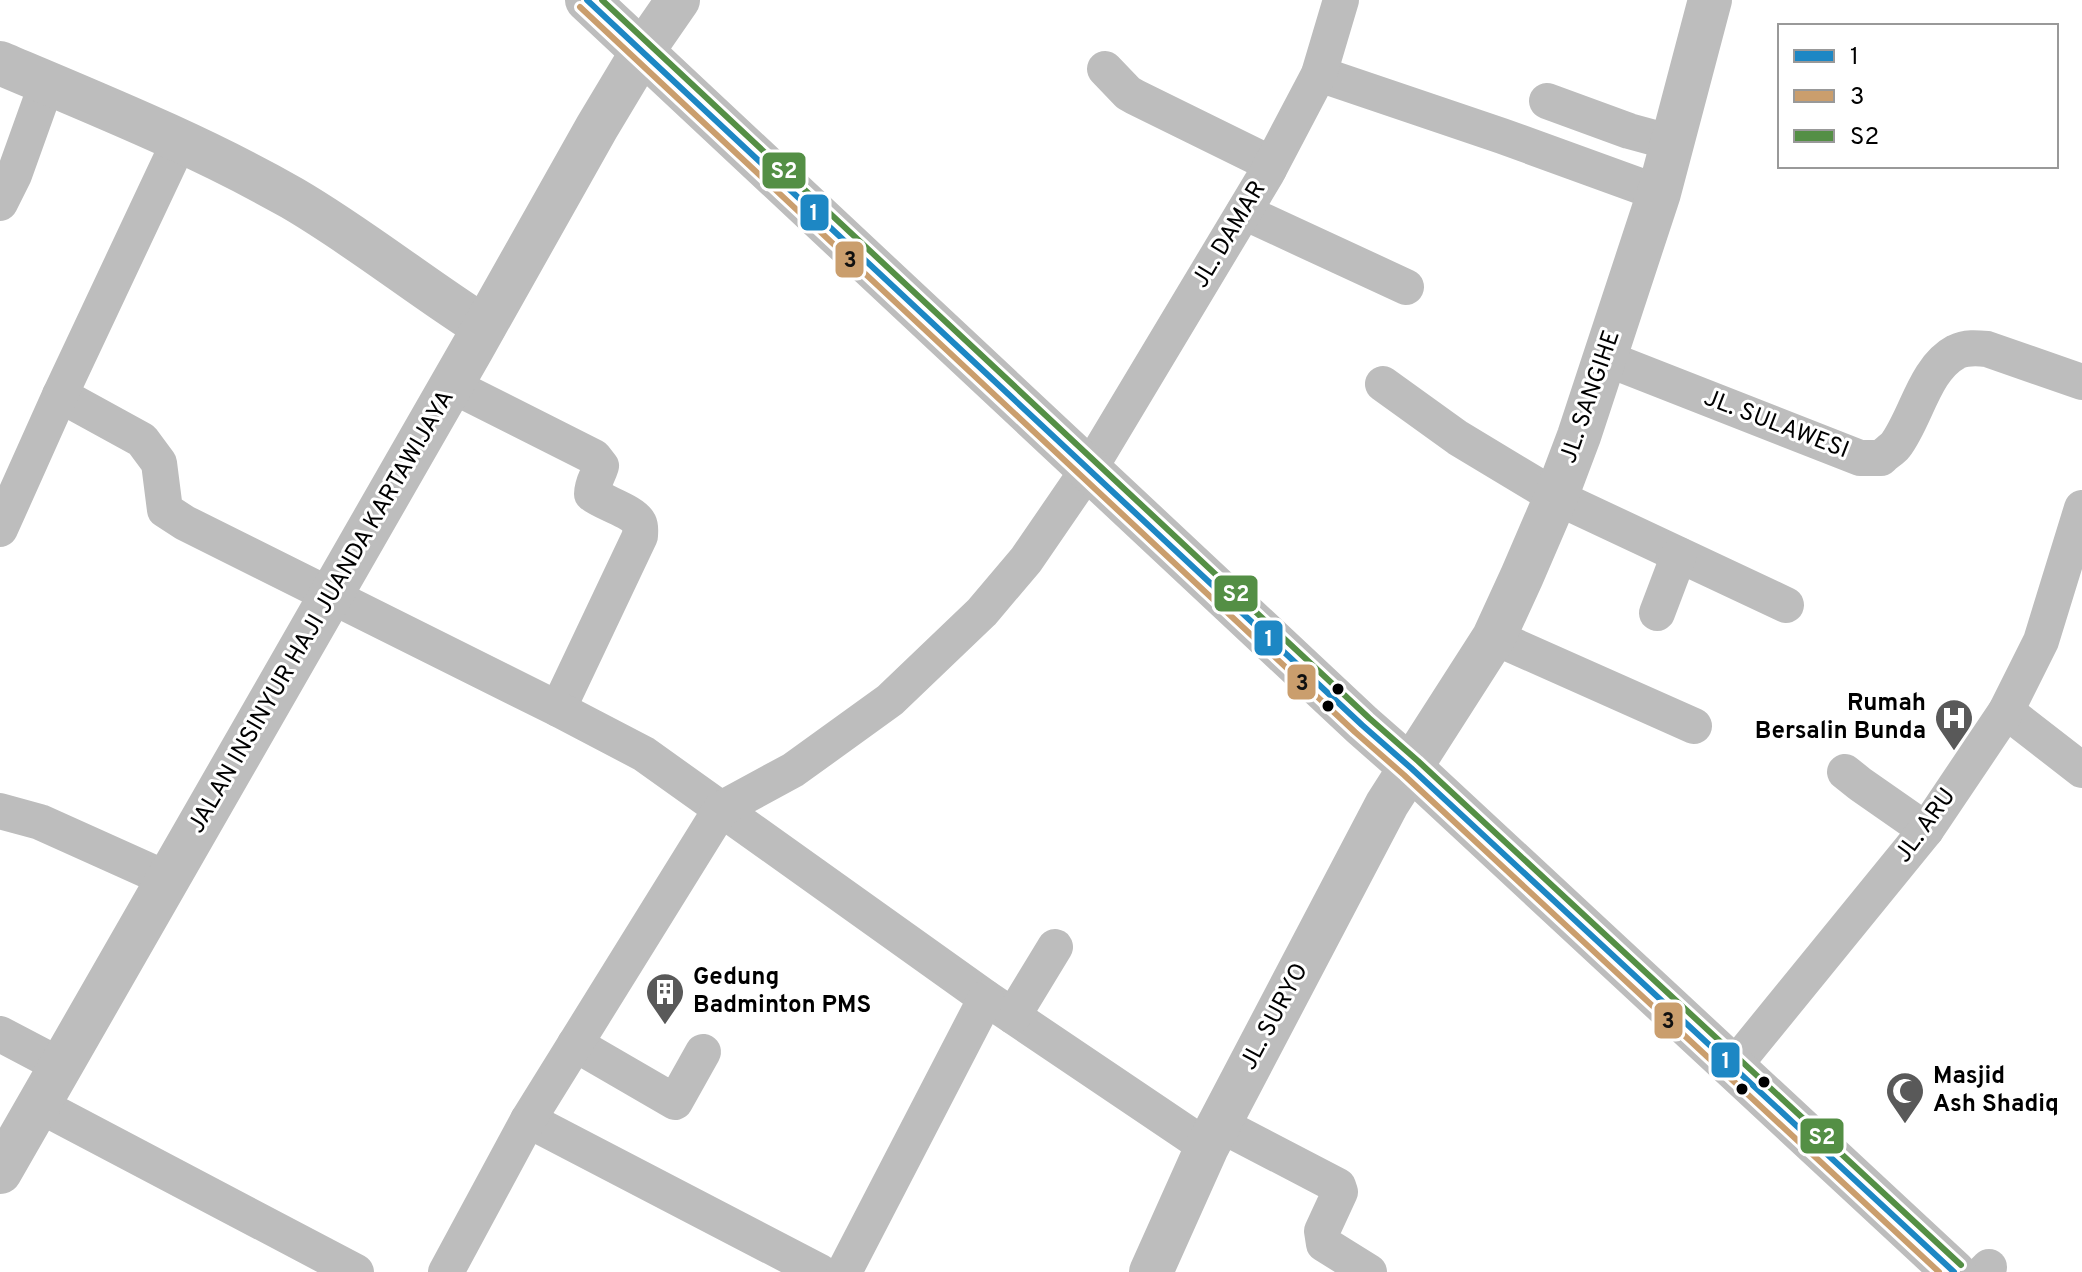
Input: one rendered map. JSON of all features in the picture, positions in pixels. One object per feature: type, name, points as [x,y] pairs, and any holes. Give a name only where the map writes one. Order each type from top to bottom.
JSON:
[{"type":"main road","points":[[587,0],[1093,464],[1362,725],[1733,1067],[1961,1269]]},
{"type":"main road","name":"JALAN INSINYUR HAJI JUANDA KARTAWIJAYA","points":[[0,1172],[597,127],[678,0]]},
{"type":"main road","name":"JL. SANGIHE","points":[[1411,768],[1494,637],[1556,497],[1659,193],[1710,0]]},
{"type":"main road","points":[[0,63],[238,168],[295,200],[484,327]]},
{"type":"main road","name":"JL. SURYO","points":[[1151,1272],[1213,1136],[1387,804],[1411,768]]},
{"type":"street","name":"JL. DAMAR","points":[[721,809],[793,770],[890,700],[982,612],[1026,560],[1093,464],[1269,169],[1319,74],[1341,0]]},
{"type":"street","points":[[1105,69],[1131,95],[1261,159],[1269,169]]},
{"type":"street","points":[[1319,74],[1659,193]]},
{"type":"street","points":[[0,203],[14,175],[47,83]]},
{"type":"street","points":[[1547,101],[1629,131],[1673,143]]},
{"type":"street","points":[[0,529],[180,140]]},
{"type":"street","points":[[1244,212],[1406,287]]},
{"type":"street","name":"JL. SULAWESI","points":[[1605,358],[1860,458],[1881,458],[1895,446],[1927,384],[1957,351],[1987,349],[2082,382]]},
{"type":"street","points":[[1383,384],[1458,438],[1556,497],[1786,605]]},
{"type":"street","points":[[451,385],[594,457],[601,466],[592,486],[592,494],[638,520],[640,536],[558,709]]},
{"type":"street","points":[[60,395],[142,440],[159,463],[165,510],[185,523],[644,754],[999,1007],[1213,1136],[1338,1186],[1340,1192],[1322,1231],[1324,1244],[1369,1272]]},
{"type":"street","name":"JL. ARU","points":[[1733,1067],[1926,830],[2006,711],[2041,641],[2082,508]]},
{"type":"street","points":[[1657,613],[1679,555]]},
{"type":"street","points":[[1494,637],[1694,726]]},
{"type":"street","points":[[2006,711],[2082,770]]},
{"type":"street","points":[[1845,772],[1926,830]]},
{"type":"street","points":[[446,1272],[528,1120],[721,809]]},
{"type":"street","points":[[0,811],[40,822],[169,880]]},
{"type":"street","points":[[844,1272],[999,1007],[1055,947]]},
{"type":"street","points":[[0,1034],[61,1066]]},
{"type":"street","points":[[575,1044],[675,1102],[703,1052]]},
{"type":"street","points":[[39,1105],[356,1272]]},
{"type":"street","points":[[528,1120],[820,1272]]},
{"type":"transit line","name":"1","points":[[587,0],[1362,725],[1954,1272]]},
{"type":"transit line","name":"S2","points":[[602,0],[1369,718],[1961,1265]]},
{"type":"transit line","name":"3","points":[[580,7],[1355,732],[1939,1272]]},
{"type":"place","name":"Rumah Bersalin Bunda","points":[[1954,752]]},
{"type":"place","name":"Gedung Badminton PMS","points":[[665,1026]]},
{"type":"place","name":"Masjid Ash Shadiq","points":[[1905,1125]]}]
